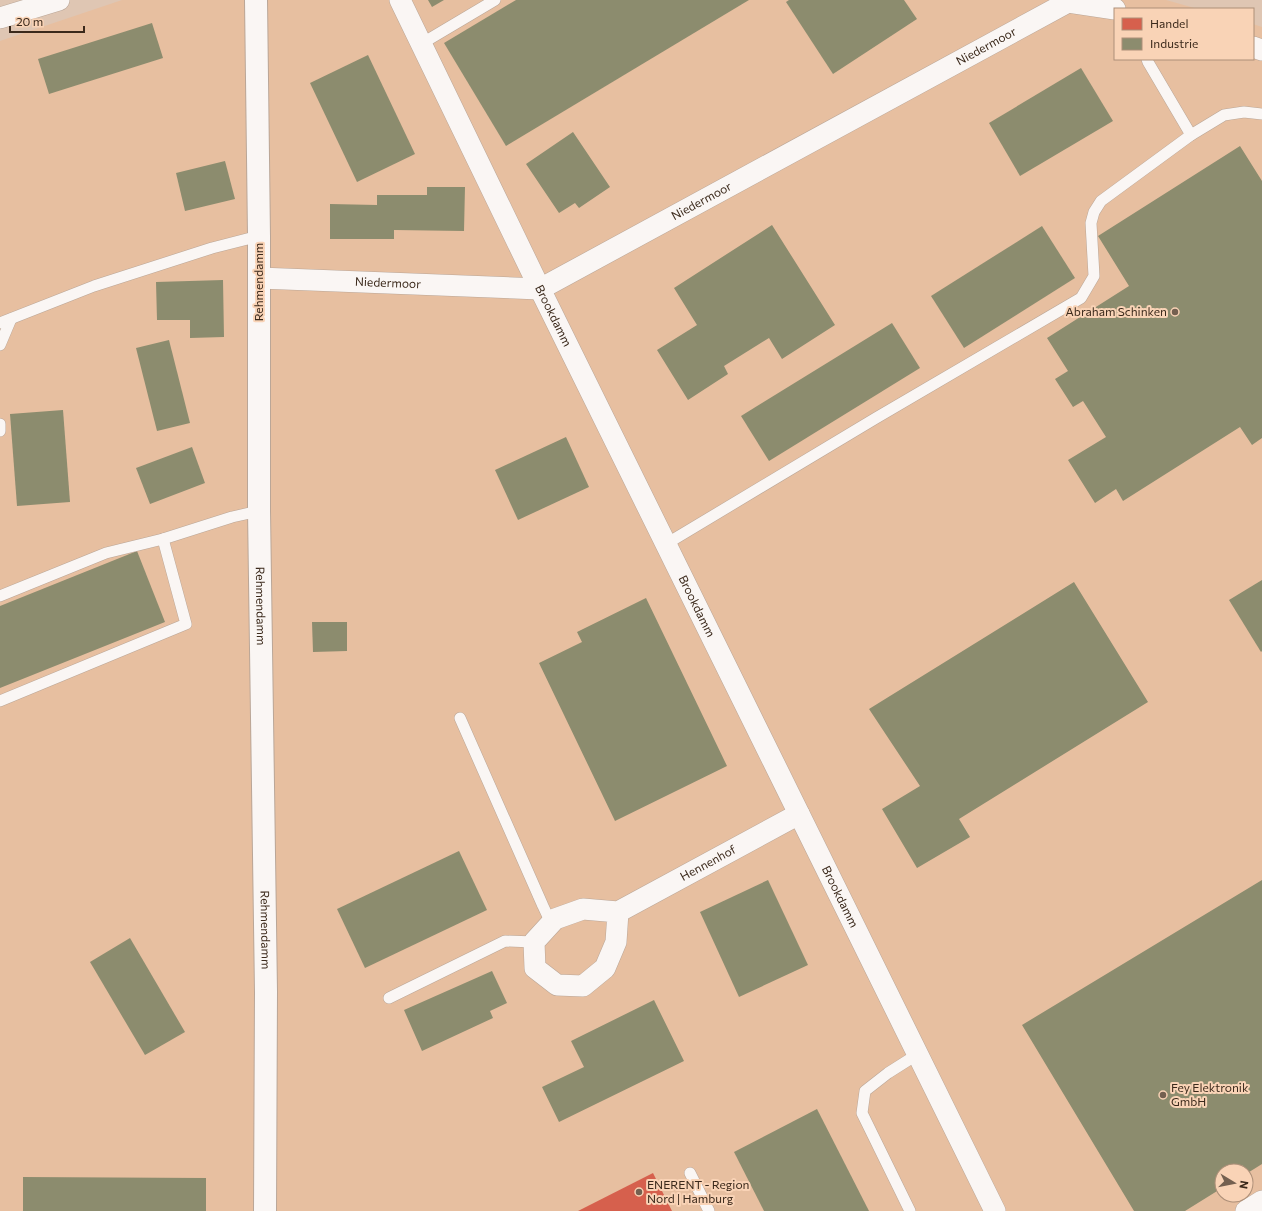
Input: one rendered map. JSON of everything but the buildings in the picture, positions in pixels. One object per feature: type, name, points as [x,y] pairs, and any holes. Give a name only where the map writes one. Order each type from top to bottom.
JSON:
[{"type":"street","points":[[0,18],[59,0]]},
{"type":"street","name":"Rehmendamm","points":[[256,0],[259,236],[259,511],[266,992],[265,1211]]},
{"type":"street","name":"Brookdamm","points":[[400,0],[540,289],[995,1211]]},
{"type":"street","name":"Niedermoor","points":[[259,278],[540,289],[1068,2],[1114,9]]},
{"type":"street","name":"Hennenhof","points":[[618,912],[799,814]]},
{"type":"street","points":[[583,909],[618,912],[616,942],[605,968],[583,986],[557,985],[535,968],[534,942],[555,919],[583,909]]},
{"type":"street","points":[[1246,1211],[1262,1201]]},
{"type":"lane","points":[[421,44],[495,0]]},
{"type":"lane","points":[[1148,60],[1191,135]]},
{"type":"lane","points":[[666,544],[876,418],[1081,298],[1094,276],[1092,223],[1094,212],[1101,201],[1191,135],[1224,115],[1244,112],[1262,114]]},
{"type":"lane","points":[[0,323],[94,286],[212,248],[259,236]]},
{"type":"lane","points":[[0,345],[11,319]]},
{"type":"lane","points":[[0,424],[0,431]]},
{"type":"lane","points":[[0,596],[106,553],[163,539],[232,517],[259,511]]},
{"type":"lane","points":[[0,701],[186,624],[163,539]]},
{"type":"lane","points":[[460,718],[551,923]]},
{"type":"lane","points":[[389,998],[505,941],[534,942]]},
{"type":"lane","points":[[910,1211],[862,1113],[865,1092],[888,1073],[918,1054]]},
{"type":"lane","points":[[690,1173],[709,1211]]},
{"type":"shaded area","points":[[122,0],[1166,0],[1194,8],[1114,8],[1114,60],[1254,60],[1254,24],[1262,27],[1262,1211],[0,1211],[0,41]]},
{"type":"place","name":"Abraham Schinken","points":[[1175,312]]},
{"type":"place","name":"Fey Elektronik GmbH","points":[[1163,1095]]},
{"type":"place","name":"ENERENT - Region Nord | Hamburg","points":[[639,1192]]}]
